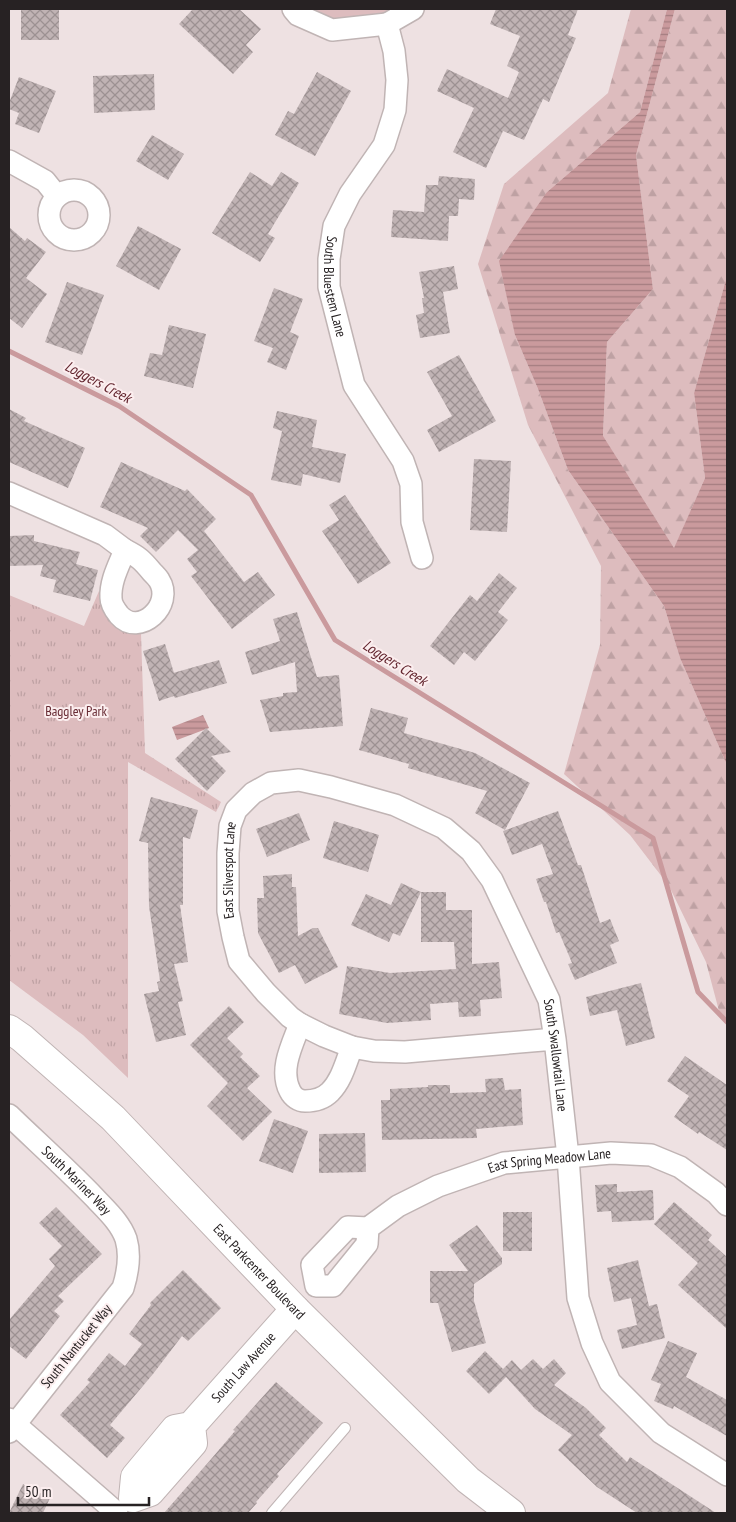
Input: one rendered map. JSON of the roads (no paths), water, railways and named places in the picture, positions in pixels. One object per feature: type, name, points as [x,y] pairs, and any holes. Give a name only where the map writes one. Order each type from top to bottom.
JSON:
[{"type":"main road","name":"East Parkcenter Boulevard","points":[[9,1029],[22,1038],[113,1118],[295,1309],[468,1480],[511,1513]]},
{"type":"main road","name":"South Law Avenue","points":[[123,1508],[135,1477],[175,1429],[192,1426],[295,1309]]},
{"type":"street","points":[[293,9],[298,15],[332,30],[387,24],[413,9]]},
{"type":"street","name":"South Bluestem Lane","points":[[387,24],[394,51],[397,80],[395,110],[384,145],[350,194],[334,226],[328,260],[329,288],[354,385],[403,461],[411,484],[412,522],[422,558]]},
{"type":"street","points":[[9,161],[44,181],[57,196]]},
{"type":"street","points":[[9,493],[104,535],[125,550]]},
{"type":"street","name":"South Swallowtail Lane","points":[[236,810],[253,793],[271,783],[299,780],[395,805],[444,828],[471,851],[492,880],[549,1000],[568,1157],[578,1298],[592,1343],[610,1382],[661,1433],[727,1475]]},
{"type":"street","name":"East Silverspot Lane","points":[[236,810],[230,826],[228,911],[239,961],[266,993],[290,1017],[324,1036],[352,1047],[374,1051],[405,1052],[555,1039]]},
{"type":"street","points":[[300,1024],[285,1067],[286,1083],[293,1096],[301,1101],[315,1102],[329,1093],[339,1079],[352,1047]]},
{"type":"street","name":"South Mariner Way","points":[[9,1115],[120,1224],[129,1254]]},
{"type":"street","name":"East Spring Meadow Lane","points":[[295,1309],[316,1286],[312,1266],[348,1227],[368,1228],[398,1206],[448,1183],[504,1163],[611,1152],[651,1155],[680,1167],[716,1192],[727,1205]]},
{"type":"street","name":"South Nantucket Way","points":[[11,1425],[123,1288],[128,1272],[129,1254]]},
{"type":"street","points":[[11,1425],[123,1508]]},
{"type":"lane","points":[[272,1513],[346,1428]]},
{"type":"waterway","name":"Loggers Creek","points":[[9,351],[119,406],[251,495],[335,640],[653,838],[698,992],[727,1022]]},
{"type":"park label","name":"Baggley Park","points":[[76,711]]}]
